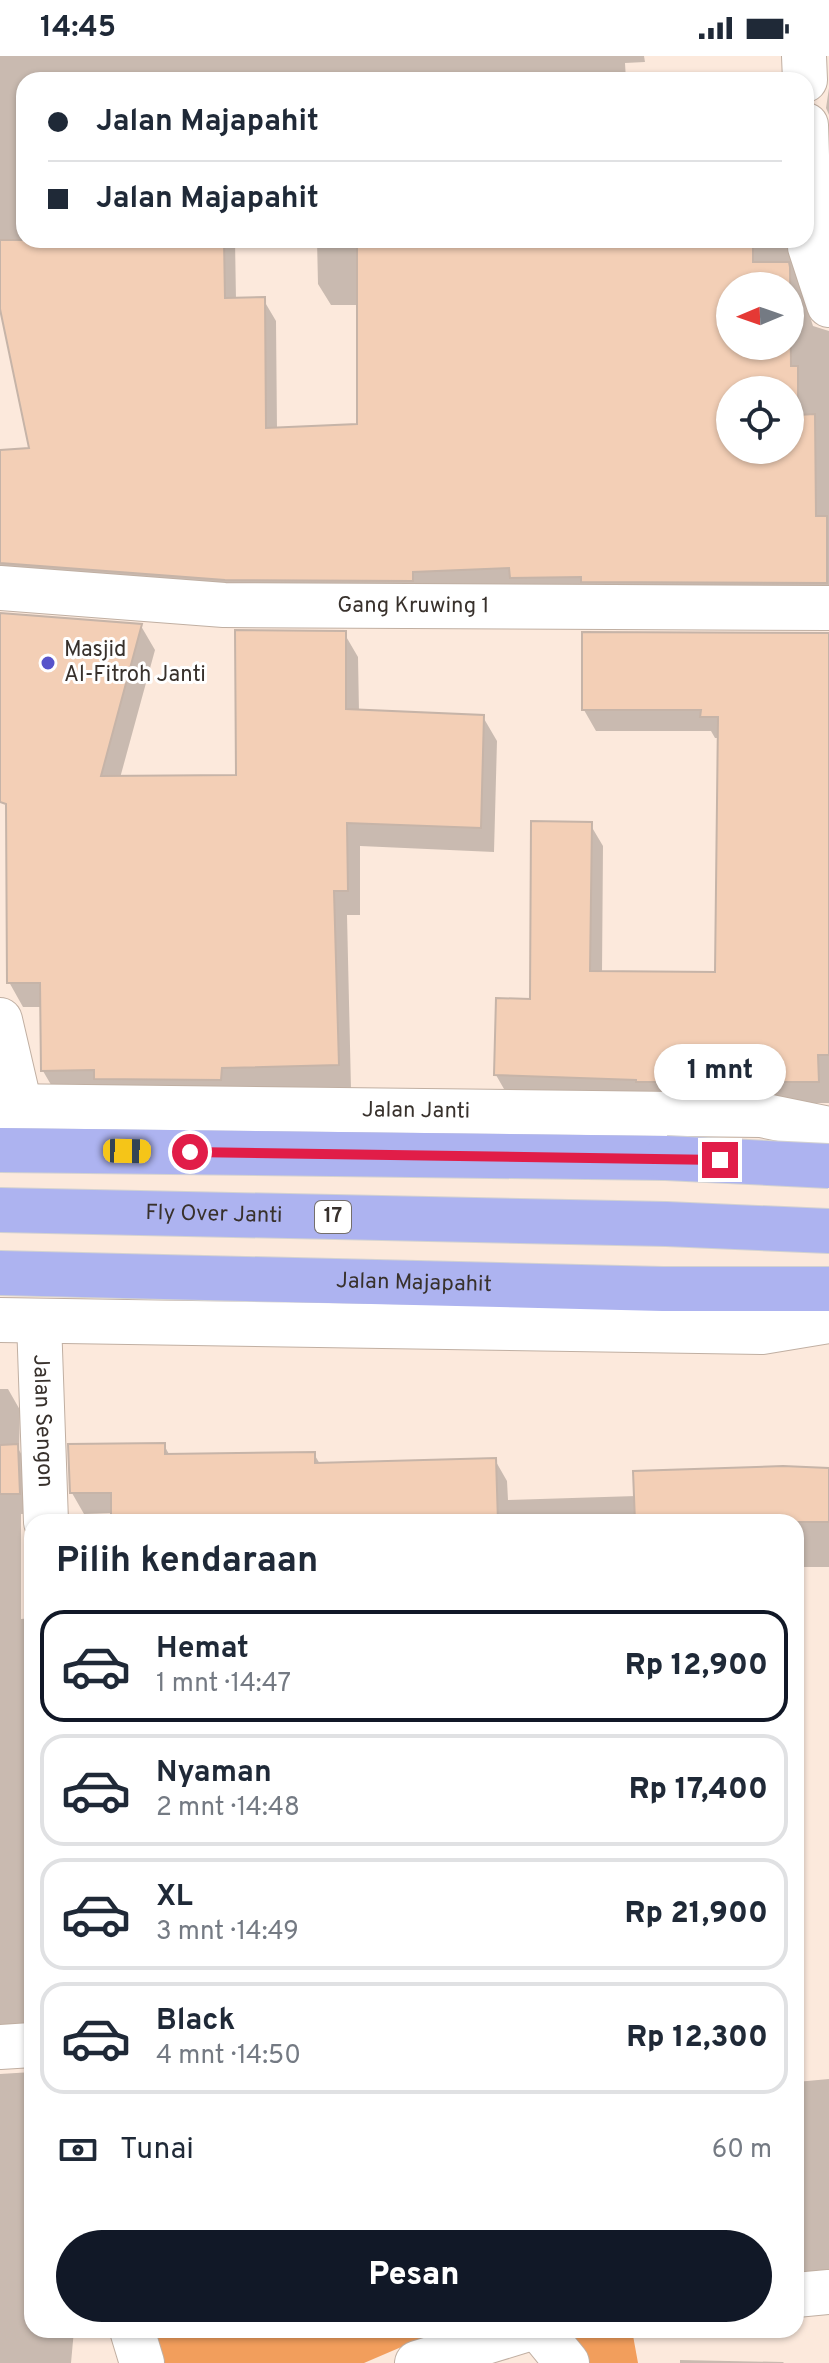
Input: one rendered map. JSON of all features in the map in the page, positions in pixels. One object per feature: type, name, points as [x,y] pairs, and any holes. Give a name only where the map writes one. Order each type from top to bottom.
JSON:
[{"type":"highway","points":[[0,1150],[666,1158],[829,1166]]},
{"type":"highway","name":"Fly Over Janti","points":[[0,1210],[666,1224],[829,1231]]},
{"type":"highway","name":"Jalan Majapahit","points":[[0,1273],[829,1291]]},
{"type":"street","points":[[810,248],[829,305]]},
{"type":"street","name":"Gang Kruwing 1","points":[[0,588],[224,605],[829,608]]},
{"type":"street","points":[[0,1020],[10,1106]]},
{"type":"street","name":"Jalan Janti","points":[[10,1106],[761,1115],[829,1129]]},
{"type":"street","points":[[761,1115],[829,1117]]},
{"type":"street","points":[[761,1115],[801,1145],[829,1186]]},
{"type":"street","points":[[762,1332],[809,1316],[829,1291]]},
{"type":"street","points":[[19,1320],[762,1332],[829,1321]]},
{"type":"street","name":"Jalan Sengon","points":[[19,1320],[45,1514]]},
{"type":"street","points":[[0,2047],[24,2046]]},
{"type":"street","points":[[804,2294],[829,2292]]},
{"type":"street","points":[[134,2338],[142,2363]]},
{"type":"street","points":[[417,2363],[499,2338]]},
{"type":"street","points":[[547,2338],[567,2363]]},
{"type":"shaded area","points":[[155,2338],[422,2338],[364,2363],[162,2363]]},
{"type":"shaded area","points":[[576,2338],[633,2338],[638,2363],[560,2363]]},
{"type":"building","points":[[0,240],[16,240],[16,248],[224,248],[225,298],[265,297],[266,428],[357,424],[357,248],[753,248],[753,262],[789,262],[790,272],[716,272],[716,360],[791,360],[791,366],[798,366],[798,376],[716,376],[716,464],[804,464],[804,415],[815,414],[816,516],[827,516],[827,583],[581,582],[581,577],[510,578],[509,568],[413,572],[413,581],[225,580],[0,563],[0,450],[29,448],[0,309]]},
{"type":"building","points":[[0,613],[142,624],[101,776],[236,775],[235,630],[346,631],[346,709],[484,715],[481,828],[347,823],[348,891],[334,891],[339,1065],[222,1068],[221,1080],[94,1079],[94,1070],[41,1071],[40,983],[7,983],[6,804],[0,802]]},
{"type":"building","points":[[582,632],[829,633],[829,1055],[818,1055],[819,1082],[636,1082],[494,1075],[496,998],[530,999],[531,821],[592,822],[590,971],[715,972],[718,717],[700,717],[701,710],[582,710]]},
{"type":"building","points":[[165,1443],[165,1454],[315,1452],[315,1463],[496,1458],[498,1514],[111,1514],[111,1493],[70,1493],[68,1444]]},
{"type":"building","points":[[18,1444],[20,1494],[0,1494],[0,1445]]},
{"type":"building","points":[[783,1466],[829,1468],[829,1522],[804,1522],[804,1514],[635,1514],[633,1471]]},
{"type":"place","name":"Masjid Al-Fitroh Janti","points":[[48,663]]},
{"type":"route","points":[[190,1152],[720,1160]]}]
